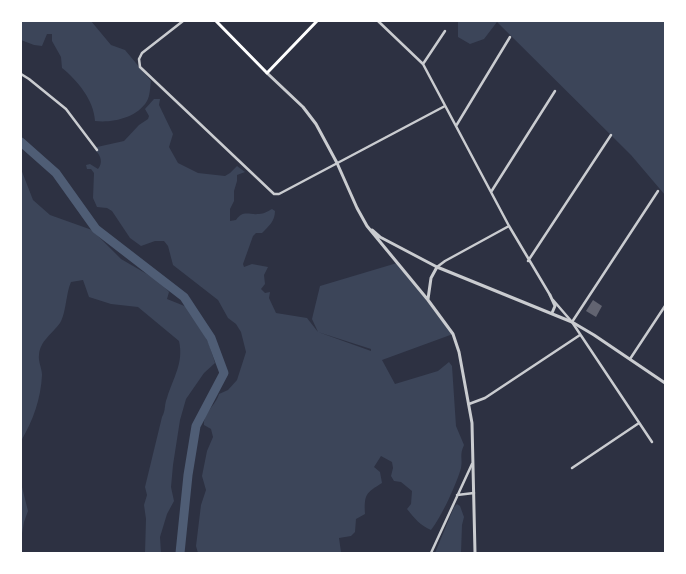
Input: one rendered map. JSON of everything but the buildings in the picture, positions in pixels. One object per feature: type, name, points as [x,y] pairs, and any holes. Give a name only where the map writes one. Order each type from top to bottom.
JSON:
[{"type":"main road","points":[[216,21],[267,73],[317,21]]},
{"type":"street","points":[[183,21],[142,53],[139,61],[142,69],[271,192],[276,194],[445,106]]},
{"type":"street","points":[[378,21],[423,64],[528,261],[550,295],[572,322],[652,442]]},
{"type":"street","points":[[423,64],[445,31]]},
{"type":"street","points":[[456,126],[510,38]]},
{"type":"street","points":[[267,73],[303,107],[316,124],[337,163],[357,208],[370,228],[449,326],[457,342],[469,404],[474,461],[475,553]]},
{"type":"street","points":[[21,74],[66,109],[97,150]]},
{"type":"street","points":[[491,192],[555,91]]},
{"type":"street","points":[[528,261],[610,136]]},
{"type":"street","points":[[572,322],[658,192]]},
{"type":"street","points":[[428,300],[431,278],[437,267],[509,226]]},
{"type":"street","points":[[370,228],[380,237],[437,267],[572,322],[665,383]]},
{"type":"street","points":[[550,295],[555,306],[552,313]]},
{"type":"street","points":[[630,359],[665,306]]},
{"type":"street","points":[[469,404],[485,398],[580,334]]},
{"type":"street","points":[[572,468],[639,423]]},
{"type":"street","points":[[431,553],[474,461]]},
{"type":"street","points":[[457,495],[474,493]]},
{"type":"shaded area","points":[[21,21],[91,21],[111,45],[125,50],[151,81],[147,101],[143,107],[124,118],[95,121],[92,106],[84,91],[62,68],[61,57],[52,41],[52,34],[47,34],[42,46],[21,40]]},
{"type":"shaded area","points":[[458,21],[665,21],[665,195],[631,155],[497,22],[484,39],[470,44],[458,37]]},
{"type":"shaded area","points":[[154,99],[160,99],[159,105],[173,134],[169,147],[178,163],[198,173],[225,176],[237,166],[245,172],[237,175],[234,201],[230,209],[230,221],[236,220],[243,214],[261,214],[272,209],[275,211],[273,221],[269,226],[262,233],[256,233],[253,236],[243,264],[244,267],[252,264],[268,267],[264,275],[265,284],[261,289],[265,293],[270,292],[269,298],[276,313],[307,318],[318,332],[312,319],[320,286],[397,263],[453,334],[382,360],[395,384],[438,371],[449,362],[452,366],[456,426],[464,445],[459,474],[448,500],[431,530],[418,521],[407,509],[411,504],[412,491],[401,482],[394,481],[391,476],[392,462],[381,456],[374,467],[380,472],[382,483],[372,489],[367,495],[365,514],[356,519],[355,532],[351,536],[339,538],[341,552],[348,553],[198,553],[196,546],[201,505],[206,490],[202,476],[207,451],[213,437],[211,429],[204,425],[204,421],[219,394],[228,390],[237,380],[246,352],[241,332],[236,324],[228,318],[218,300],[173,265],[168,246],[164,241],[155,241],[141,246],[130,238],[112,211],[107,208],[97,207],[93,198],[94,173],[91,169],[87,169],[86,165],[90,164],[98,169],[101,162],[96,151],[97,147],[124,141],[139,125],[148,119],[149,116],[145,109]],"holes":[[[318,332],[371,349],[371,351]]]},
{"type":"shaded area","points":[[21,169],[33,200],[50,215],[92,230],[121,259],[159,281],[169,292],[167,299],[191,310],[209,344],[215,363],[204,373],[186,399],[180,420],[171,487],[174,501],[167,514],[160,537],[161,553],[145,553],[146,519],[144,505],[147,495],[145,487],[166,401],[179,363],[180,349],[179,341],[138,307],[111,304],[89,297],[83,280],[71,282],[62,319],[40,350],[39,360],[42,375],[40,392],[33,417],[21,441]]},
{"type":"shaded area","points":[[21,483],[28,511],[21,539]]},
{"type":"shaded area","points":[[457,504],[460,506],[464,517],[461,553],[435,553],[454,507]]},
{"type":"waterway","points":[[21,142],[56,173],[96,229],[184,297],[211,338],[224,373],[196,426],[188,475],[180,553]]}]
